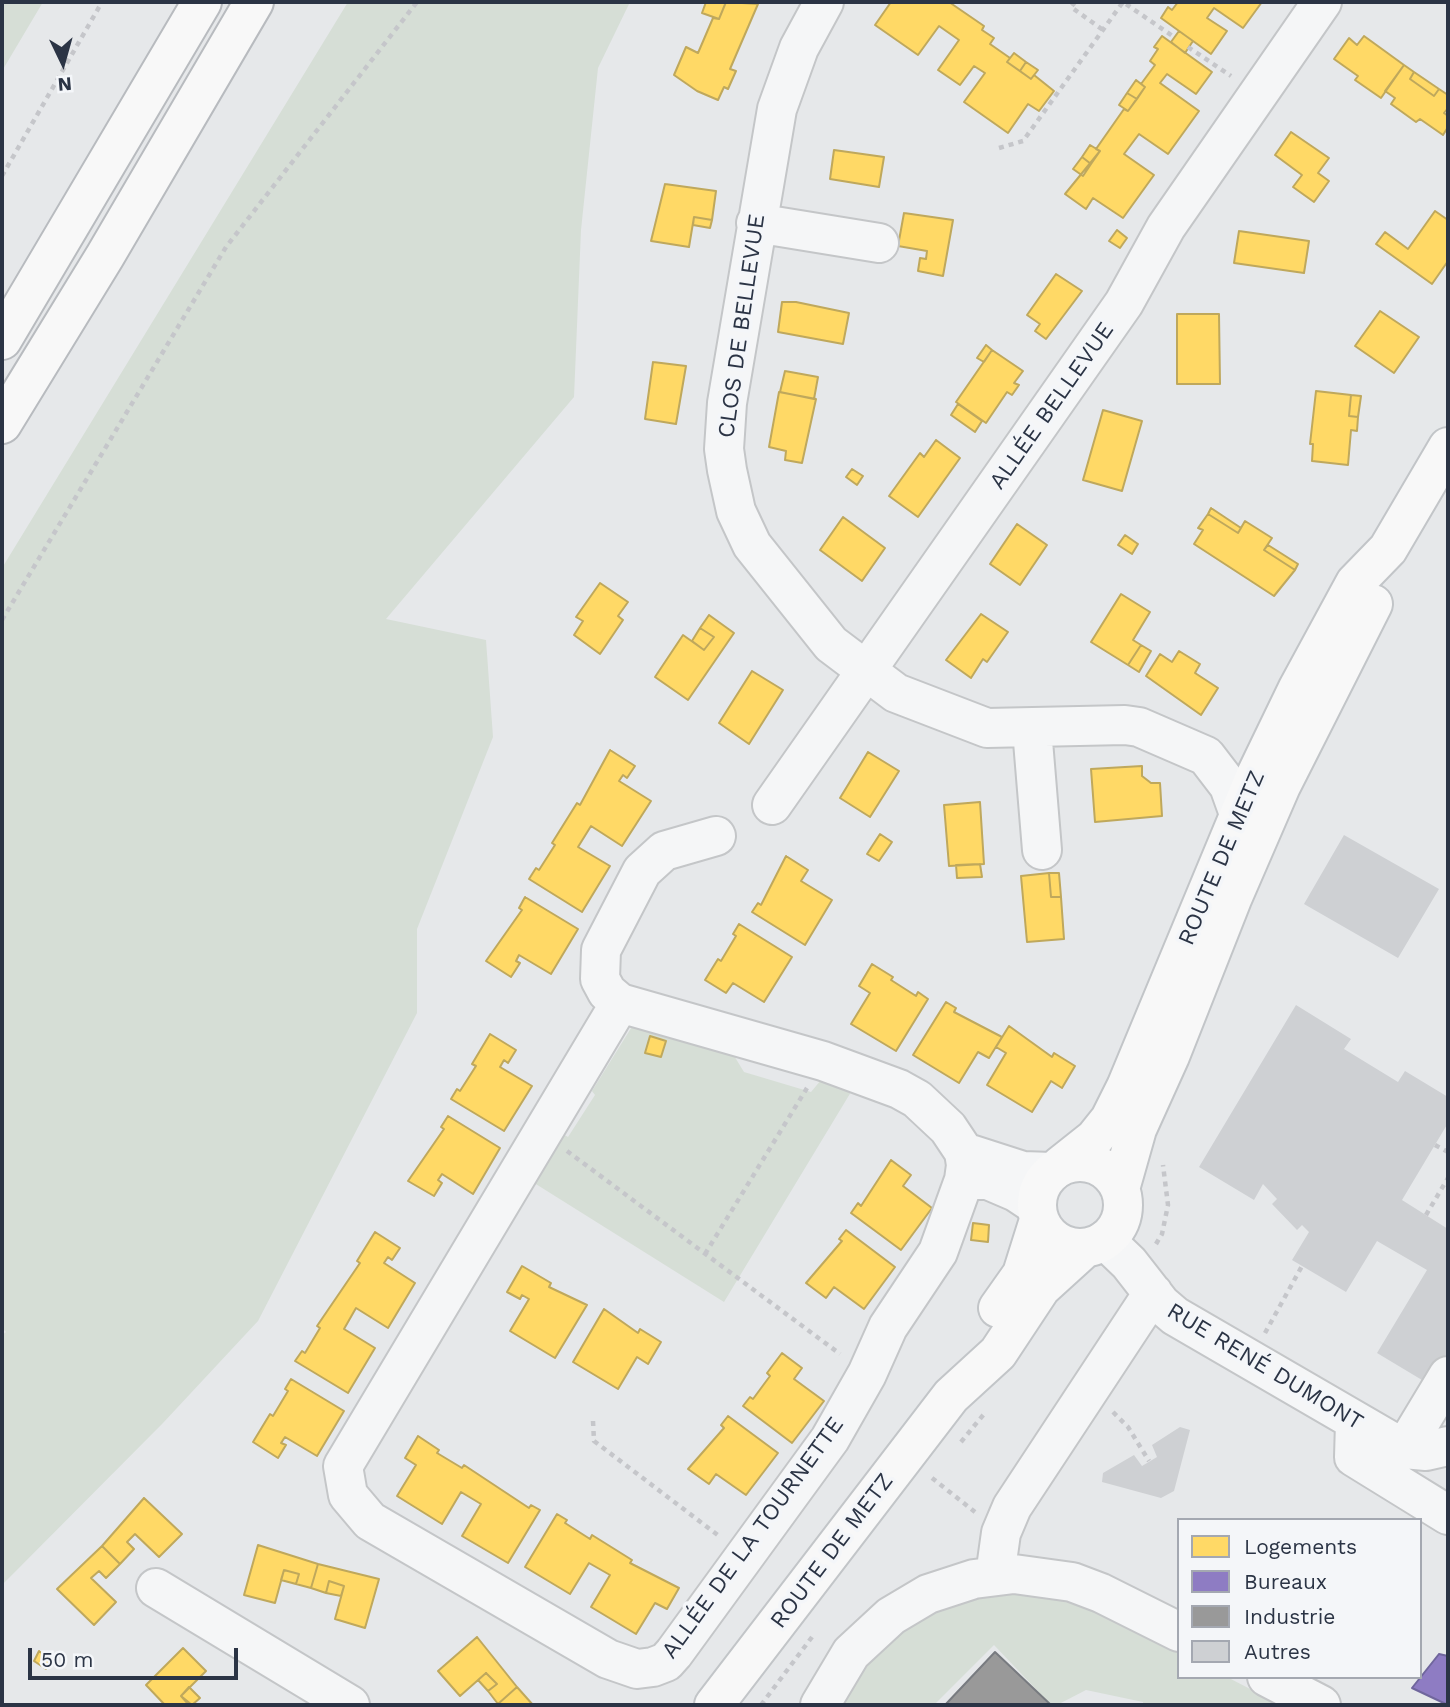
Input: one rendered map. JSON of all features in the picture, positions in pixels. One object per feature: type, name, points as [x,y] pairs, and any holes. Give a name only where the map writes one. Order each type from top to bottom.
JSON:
[{"type":"main road","points":[[2,341],[202,2]]},
{"type":"main road","points":[[2,424],[105,256],[254,2]]},
{"type":"main road","name":"ROUTE DE METZ","points":[[1120,1189],[1137,1129],[1170,1056],[1248,826],[1259,768],[1355,583],[1388,549],[1448,447]]},
{"type":"main road","name":"ROUTE DE METZ","points":[[951,1396],[976,1340],[1023,1274],[1047,1191],[1094,1139],[1126,1087],[1248,826],[1287,774],[1379,593],[1388,549]]},
{"type":"main road","points":[[1082,1162],[1105,1170],[1120,1189],[1122,1217],[1115,1231],[1095,1244],[1062,1245],[1044,1230],[1047,1191],[1082,1162]]},
{"type":"main road","name":"ROUTE DE METZ","points":[[714,1705],[951,1396],[998,1353],[1041,1288],[1095,1244]]},
{"type":"street","name":"CLOS DE BELLEVUE","points":[[824,2],[799,48],[777,109],[756,223],[725,426],[724,449],[733,499],[748,536],[764,561],[831,644],[896,693],[968,723],[996,729],[1134,726],[1206,756],[1237,756],[1259,768]]},
{"type":"street","name":"ALLÉE BELLEVUE","points":[[772,805],[1124,303],[1166,227],[1322,2]]},
{"type":"street","points":[[756,223],[879,243]]},
{"type":"street","points":[[1032,729],[1042,850]]},
{"type":"street","name":"CLOS DE BELLEVUE","points":[[1206,756],[1229,786],[1248,826]]},
{"type":"street","points":[[716,836],[664,851],[642,872],[601,950],[598,963],[600,979],[607,992],[620,1003],[823,1061],[917,1098],[948,1128],[964,1166],[1023,1171],[1047,1191]]},
{"type":"street","name":"ALLÉE DE LA TOURNETTE","points":[[620,1003],[343,1466],[348,1494],[370,1521],[608,1659],[636,1669],[666,1662],[746,1556],[830,1439],[867,1374],[888,1327],[938,1252],[964,1166]]},
{"type":"street","name":"RUE RENÉ DUMONT","points":[[1095,1244],[1129,1263],[1175,1316],[1404,1450]]},
{"type":"street","points":[[995,1576],[1001,1533],[1012,1507],[1153,1293]]},
{"type":"street","points":[[1448,1376],[1404,1450],[1426,1451],[1448,1446]]},
{"type":"street","points":[[1355,1422],[1354,1457],[1448,1515]]},
{"type":"street","points":[[820,1705],[851,1653],[891,1616],[907,1604],[951,1585],[995,1576],[1042,1576],[1072,1582],[1101,1593],[1177,1631]]},
{"type":"street","points":[[156,1588],[349,1705]]},
{"type":"street","points":[[1270,1679],[1321,1705]]},
{"type":"path","points":[[2,176],[102,2]]},
{"type":"path","points":[[2,620],[226,247],[417,2]]},
{"type":"path","points":[[1075,2],[1071,7],[1103,30]]},
{"type":"path","points":[[999,148],[1023,141],[1122,2],[1174,37]]},
{"type":"path","points":[[1188,47],[1257,95]]},
{"type":"path","points":[[705,1254],[823,1061]]},
{"type":"path","points":[[537,1140],[553,1140],[867,1374]]},
{"type":"path","points":[[1435,1144],[1448,1152]]},
{"type":"path","points":[[1426,1215],[1448,1178]]},
{"type":"path","points":[[1249,1359],[1302,1266]]},
{"type":"path","points":[[1088,1393],[1128,1427],[1149,1461]]},
{"type":"path","points":[[956,1448],[988,1409]]},
{"type":"path","points":[[593,1421],[594,1441],[746,1556]]},
{"type":"path","points":[[924,1488],[940,1468]]},
{"type":"path","points":[[932,1478],[1001,1533]]},
{"type":"path","points":[[761,1705],[818,1628]]},
{"type":"shaded area","points":[[2,2],[43,2],[2,71]]},
{"type":"shaded area","points":[[348,2],[630,2],[598,68],[581,230],[574,397],[386,619],[486,640],[493,737],[417,929],[417,1013],[258,1321],[163,1423],[2,1585],[2,1335],[6,1332],[2,1328],[2,568]]},
{"type":"shaded area","points":[[633,1025],[733,1054],[744,1072],[811,1092],[821,1080],[851,1092],[724,1302],[531,1181],[556,1130],[568,1137],[595,1095],[592,1091]]},
{"type":"shaded area","points":[[997,1593],[1061,1597],[1085,1605],[1177,1652],[1177,1679],[1231,1679],[1281,1705],[1143,1705],[1143,1702],[1086,1690],[1057,1705],[1051,1705],[994,1645],[934,1705],[843,1705],[860,1674],[878,1651],[900,1631],[946,1604]]},
{"type":"building: Logements","points":[[706,2],[726,2],[719,19],[702,13]]},
{"type":"building: Logements","points":[[726,2],[758,4],[730,69],[736,71],[728,89],[724,87],[718,100],[697,91],[674,75],[686,47],[698,53],[713,18],[719,19]]},
{"type":"building: Logements","points":[[891,2],[949,2],[984,26],[982,30],[994,38],[990,44],[1010,58],[1007,62],[1031,79],[1034,75],[1054,91],[1039,111],[1028,104],[1008,133],[964,102],[985,73],[974,66],[960,85],[938,70],[959,40],[939,26],[918,55],[875,25]]},
{"type":"building: Logements","points":[[1178,2],[1262,2],[1243,28],[1214,8],[1207,18],[1227,31],[1211,54],[1161,18],[1168,7],[1172,10]]},
{"type":"building: Logements","points":[[1179,31],[1193,41],[1185,53],[1171,42]]},
{"type":"building: Logements","points":[[1162,36],[1212,72],[1196,94],[1167,74],[1160,83],[1199,111],[1168,154],[1139,134],[1124,154],[1154,175],[1123,218],[1093,198],[1086,209],[1065,194],[1100,151],[1096,149],[1124,109],[1128,111],[1145,87],[1141,84],[1155,65],[1150,61],[1158,49],[1154,47]]},
{"type":"building: Logements","points":[[1364,36],[1404,65],[1381,98],[1355,80],[1358,76],[1334,59],[1349,38],[1357,45]]},
{"type":"building: Logements","points":[[1014,53],[1026,62],[1020,71],[1007,62]]},
{"type":"building: Logements","points":[[1026,62],[1038,70],[1031,79],[1020,71]]},
{"type":"building: Logements","points":[[1404,65],[1414,72],[1410,79],[1434,96],[1439,89],[1448,95],[1448,108],[1444,113],[1448,116],[1448,127],[1443,135],[1420,119],[1416,122],[1391,104],[1395,98],[1385,91]]},
{"type":"building: Logements","points":[[1414,72],[1439,89],[1434,96],[1410,79]]},
{"type":"building: Logements","points":[[1136,80],[1145,87],[1137,99],[1127,93]]},
{"type":"building: Logements","points":[[1127,93],[1137,99],[1128,111],[1119,105]]},
{"type":"building: Logements","points":[[1291,132],[1329,158],[1318,173],[1329,181],[1314,202],[1293,187],[1302,175],[1275,155]]},
{"type":"building: Logements","points":[[1090,145],[1100,151],[1091,164],[1082,157]]},
{"type":"building: Logements","points":[[834,150],[884,157],[879,187],[830,179]]},
{"type":"building: Logements","points":[[1082,157],[1091,164],[1083,176],[1073,169]]},
{"type":"building: Logements","points":[[665,184],[716,191],[712,220],[694,217],[689,247],[651,241]]},
{"type":"building: Logements","points":[[1435,211],[1448,220],[1448,261],[1432,284],[1376,244],[1385,232],[1408,249]]},
{"type":"building: Logements","points":[[904,213],[953,220],[943,276],[918,271],[920,258],[926,259],[927,251],[898,246]]},
{"type":"building: Logements","points":[[694,217],[712,220],[710,228],[693,225]]},
{"type":"building: Logements","points":[[1117,230],[1127,238],[1120,248],[1109,241]]},
{"type":"building: Logements","points":[[1239,231],[1309,241],[1304,273],[1234,263]]},
{"type":"building: Logements","points":[[1056,274],[1082,291],[1046,339],[1035,331],[1040,324],[1027,315]]},
{"type":"building: Logements","points":[[782,302],[796,302],[849,313],[843,344],[778,332]]},
{"type":"building: Logements","points":[[1380,311],[1419,337],[1394,373],[1355,346]]},
{"type":"building: Logements","points":[[1177,314],[1219,314],[1220,384],[1177,384]]},
{"type":"building: Logements","points":[[986,345],[992,350],[984,362],[977,358]]},
{"type":"building: Logements","points":[[992,350],[1023,371],[1014,383],[1019,385],[1012,395],[1007,392],[986,423],[956,402]]},
{"type":"building: Logements","points":[[653,362],[686,366],[676,424],[645,419]]},
{"type":"building: Logements","points":[[785,371],[818,377],[814,399],[780,392]]},
{"type":"building: Logements","points":[[1316,391],[1351,395],[1349,416],[1358,417],[1357,431],[1351,430],[1348,465],[1312,461],[1313,444],[1310,444]]},
{"type":"building: Logements","points":[[779,392],[816,399],[802,463],[785,460],[786,451],[769,447]]},
{"type":"building: Logements","points":[[1351,395],[1361,396],[1358,417],[1349,416]]},
{"type":"building: Logements","points":[[958,404],[982,421],[975,432],[951,415]]},
{"type":"building: Logements","points":[[1103,410],[1142,421],[1122,491],[1083,480]]},
{"type":"building: Logements","points":[[936,440],[960,458],[918,517],[889,496],[920,453],[924,457]]},
{"type":"building: Logements","points":[[852,469],[863,476],[857,485],[846,477]]},
{"type":"building: Logements","points":[[1211,508],[1241,528],[1238,533],[1208,514]]},
{"type":"building: Logements","points":[[1208,514],[1238,533],[1245,521],[1272,538],[1264,550],[1295,570],[1274,596],[1194,544],[1203,530],[1198,528]]},
{"type":"building: Logements","points":[[843,517],[885,548],[862,581],[820,550]]},
{"type":"building: Logements","points":[[1017,524],[1047,545],[1020,585],[990,564]]},
{"type":"building: Logements","points":[[1125,535],[1138,544],[1132,554],[1118,545]]},
{"type":"building: Logements","points":[[1268,545],[1298,564],[1295,570],[1264,550]]},
{"type":"building: Logements","points":[[600,583],[628,602],[618,616],[623,620],[600,654],[574,635],[583,621],[576,617]]},
{"type":"building: Logements","points":[[1121,594],[1150,612],[1133,640],[1141,645],[1128,665],[1091,642]]},
{"type":"building: Logements","points":[[981,614],[1008,632],[987,662],[983,659],[971,678],[946,660]]},
{"type":"building: Logements","points":[[709,615],[734,633],[688,700],[655,677],[683,635],[704,650],[714,637],[700,628]]},
{"type":"building: Logements","points":[[700,628],[714,637],[704,650],[692,641]]},
{"type":"building: Logements","points":[[1141,645],[1151,651],[1139,672],[1128,665]]},
{"type":"building: Logements","points":[[1179,651],[1200,664],[1195,673],[1218,688],[1201,715],[1146,676],[1160,654],[1172,662]]},
{"type":"building: Logements","points":[[752,671],[783,690],[749,744],[719,723]]},
{"type":"building: Logements","points":[[610,750],[635,766],[627,778],[623,775],[619,781],[651,801],[622,846],[591,826],[578,847],[610,866],[582,912],[529,879],[536,868],[539,870],[555,845],[552,843],[577,803],[580,805]]},
{"type":"building: Logements","points":[[868,752],[899,771],[870,817],[840,798]]},
{"type":"building: Logements","points":[[1142,766],[1142,776],[1151,783],[1160,783],[1162,816],[1095,822],[1091,769]]},
{"type":"building: Logements","points":[[980,802],[984,864],[949,866],[944,805]]},
{"type":"building: Logements","points":[[880,834],[892,842],[879,861],[867,854]]},
{"type":"building: Logements","points":[[786,856],[808,870],[801,881],[832,900],[805,945],[752,912],[758,903],[761,905]]},
{"type":"building: Logements","points":[[980,864],[982,877],[957,878],[956,865]]},
{"type":"building: Logements","points":[[1049,873],[1059,873],[1061,897],[1051,897]]},
{"type":"building: Logements","points":[[1049,873],[1051,897],[1061,897],[1064,939],[1027,942],[1021,876]]},
{"type":"building: Logements","points":[[525,897],[578,929],[551,974],[519,955],[516,961],[520,963],[511,977],[486,961],[522,910],[519,908]]},
{"type":"building: Logements","points":[[739,924],[792,957],[764,1002],[733,983],[726,993],[705,980],[718,959],[721,961],[736,936],[733,934]]},
{"type":"building: Logements","points":[[872,964],[916,996],[918,992],[928,999],[896,1051],[851,1024],[870,993],[859,986]]},
{"type":"building: Logements","points":[[946,1002],[956,1008],[954,1012],[1002,1037],[989,1058],[978,1052],[959,1083],[913,1055]]},
{"type":"building: Logements","points":[[1009,1026],[1052,1057],[1054,1053],[1075,1066],[1062,1088],[1051,1081],[1032,1112],[987,1085],[1006,1053],[996,1047]]},
{"type":"building: Logements","points":[[490,1034],[516,1050],[508,1063],[504,1060],[500,1067],[532,1086],[504,1131],[451,1099],[457,1089],[460,1091],[476,1066],[472,1064]]},
{"type":"building: Logements","points":[[650,1036],[666,1041],[661,1057],[645,1053]]},
{"type":"building: Logements","points":[[448,1116],[500,1148],[473,1194],[442,1174],[438,1180],[442,1183],[434,1196],[408,1181],[444,1129],[441,1127]]},
{"type":"building: Logements","points":[[891,1160],[911,1175],[903,1186],[932,1208],[901,1250],[851,1213],[858,1203],[861,1206]]},
{"type":"building: Logements","points":[[973,1223],[989,1225],[988,1242],[971,1240]]},
{"type":"building: Logements","points":[[846,1230],[895,1267],[864,1309],[834,1287],[826,1298],[806,1283],[842,1241],[839,1239]]},
{"type":"building: Logements","points":[[375,1232],[400,1248],[392,1260],[388,1257],[384,1263],[415,1283],[388,1328],[356,1308],[344,1329],[375,1348],[348,1393],[295,1361],[302,1351],[305,1353],[320,1328],[317,1326],[360,1263],[357,1261]]},
{"type":"building: Logements","points":[[522,1266],[551,1283],[549,1287],[587,1305],[555,1358],[510,1331],[529,1299],[522,1295],[520,1299],[507,1292]]},
{"type":"building: Logements","points":[[604,1309],[638,1333],[640,1329],[661,1342],[648,1364],[637,1357],[618,1389],[573,1362]]},
{"type":"building: Logements","points":[[782,1353],[802,1368],[794,1379],[824,1401],[792,1443],[743,1406],[750,1397],[753,1399],[770,1376],[767,1373]]},
{"type":"building: Logements","points":[[291,1379],[344,1411],[317,1456],[285,1437],[281,1443],[286,1445],[278,1458],[253,1442],[270,1414],[273,1416],[288,1391],[285,1389]]},
{"type":"building: Logements","points":[[728,1416],[778,1453],[746,1495],[716,1474],[709,1484],[688,1469],[724,1428],[721,1425]]},
{"type":"building: Logements","points":[[418,1436],[439,1450],[437,1453],[462,1468],[464,1465],[529,1508],[531,1505],[540,1510],[508,1563],[462,1536],[481,1504],[461,1492],[442,1524],[397,1496],[416,1465],[405,1458]]},
{"type":"building: Logements","points":[[144,1498],[182,1534],[159,1557],[135,1534],[127,1542],[134,1549],[120,1564],[102,1546]]},
{"type":"building: Logements","points":[[557,1514],[567,1520],[565,1523],[590,1539],[592,1535],[632,1560],[630,1563],[679,1588],[667,1609],[655,1603],[636,1634],[591,1607],[610,1575],[589,1563],[570,1594],[525,1567]]},
{"type":"building: Logements","points":[[258,1545],[318,1564],[311,1588],[296,1584],[299,1574],[284,1570],[275,1603],[244,1595]]},
{"type":"building: Logements","points":[[102,1546],[120,1564],[106,1578],[99,1571],[91,1578],[116,1602],[94,1625],[57,1589]]},
{"type":"building: Logements","points":[[318,1564],[379,1579],[365,1628],[335,1619],[344,1586],[329,1581],[326,1593],[311,1588]]},
{"type":"building: Logements","points":[[284,1570],[299,1574],[296,1584],[281,1580]]},
{"type":"building: Logements","points":[[329,1581],[344,1586],[341,1596],[326,1593]]},
{"type":"building: Logements","points":[[477,1637],[517,1687],[498,1704],[488,1691],[497,1684],[486,1673],[460,1696],[438,1671]]},
{"type":"building: Logements","points":[[183,1648],[206,1671],[181,1696],[189,1705],[165,1705],[146,1685]]},
{"type":"building: Logements","points":[[39,1651],[51,1660],[46,1669],[34,1661]]},
{"type":"building: Logements","points":[[486,1673],[497,1684],[488,1691],[478,1680]]},
{"type":"building: Logements","points":[[189,1687],[200,1698],[192,1705],[181,1696]]},
{"type":"building: Logements","points":[[517,1687],[533,1705],[498,1704]]},
{"type":"building: Bureaux","points":[[1439,1654],[1448,1656],[1448,1705],[1412,1688],[1422,1679]]},
{"type":"building: Industrie","points":[[995,1652],[1051,1705],[945,1705]]},
{"type":"building: Autres","points":[[1344,835],[1439,889],[1398,958],[1304,904]]},
{"type":"building: Autres","points":[[1296,1005],[1351,1039],[1344,1049],[1398,1082],[1405,1071],[1448,1097],[1448,1123],[1402,1200],[1448,1229],[1448,1358],[1432,1386],[1377,1353],[1427,1270],[1377,1241],[1346,1292],[1292,1260],[1309,1232],[1302,1225],[1297,1230],[1272,1204],[1277,1199],[1263,1184],[1254,1200],[1199,1167]]},
{"type":"building: Autres","points":[[1180,1427],[1190,1430],[1174,1491],[1161,1498],[1102,1482],[1103,1473],[1134,1455],[1142,1466],[1157,1457],[1152,1445]]}]
